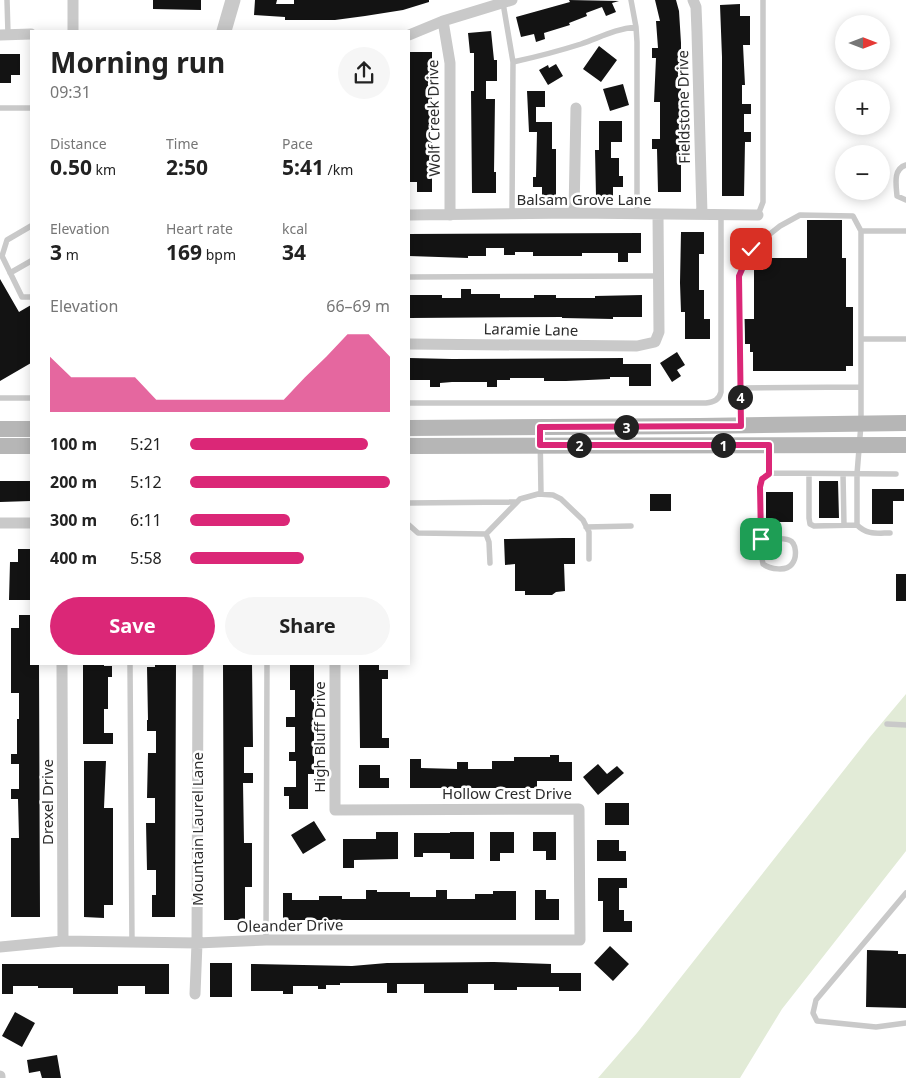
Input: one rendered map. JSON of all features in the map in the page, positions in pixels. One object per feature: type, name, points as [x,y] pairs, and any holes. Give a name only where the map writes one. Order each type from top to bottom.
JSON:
[{"type":"main road","points":[[410,428],[906,423]]},
{"type":"main road","points":[[0,429],[30,429]]},
{"type":"main road","points":[[410,446],[906,445]]},
{"type":"main road","points":[[0,446],[30,446]]},
{"type":"street","points":[[73,0],[73,30]]},
{"type":"street","points":[[224,30],[233,0]]},
{"type":"street","name":"Fieldstone Drive","points":[[693,0],[696,7],[702,214]]},
{"type":"street","points":[[410,35],[442,21],[507,1]]},
{"type":"street","name":"Wolf Creek Drive","points":[[442,21],[450,63],[450,215]]},
{"type":"street","points":[[4,35],[30,34]]},
{"type":"street","points":[[574,213],[576,108]]},
{"type":"street","name":"Balsam Grove Lane","points":[[410,215],[637,213],[658,215],[758,215]]},
{"type":"street","points":[[658,215],[659,276]]},
{"type":"street","name":"Laramie Lane","points":[[410,344],[637,346],[655,342],[659,332],[659,276]]},
{"type":"street","points":[[0,523],[30,523]]},
{"type":"street","name":"Drexel Drive","points":[[62,665],[63,941]]},
{"type":"street","name":"Mountain Laurel Lane","points":[[195,994],[197,944],[198,665]]},
{"type":"street","name":"High Bluff Drive","points":[[335,665],[335,810]]},
{"type":"street","name":"Hollow Crest Drive","points":[[335,810],[579,809],[580,940]]},
{"type":"street","name":"Oleander Drive","points":[[0,947],[63,941],[197,944],[266,940],[580,940]]},
{"type":"lane","points":[[4,35],[7,0]]},
{"type":"lane","points":[[631,0],[636,27],[637,213]]},
{"type":"lane","points":[[758,215],[763,202],[762,0]]},
{"type":"lane","points":[[507,1],[513,62],[512,214]]},
{"type":"lane","points":[[513,62],[582,43],[615,30],[636,27]]},
{"type":"lane","points":[[0,108],[30,108]]},
{"type":"lane","points":[[906,165],[899,169],[896,175],[897,196],[906,200]]},
{"type":"lane","points":[[410,403],[713,402],[720,396],[721,392],[721,214]]},
{"type":"lane","points":[[741,426],[739,276],[751,249],[780,226],[800,215],[853,216],[861,231],[861,424],[857,474],[858,525],[868,533],[890,533]]},
{"type":"lane","points":[[30,227],[8,240],[2,256],[22,297],[30,297]]},
{"type":"lane","points":[[861,231],[906,231]]},
{"type":"lane","points":[[10,273],[30,261]]},
{"type":"lane","points":[[410,276],[659,276]]},
{"type":"lane","points":[[861,339],[906,339]]},
{"type":"lane","points":[[740,388],[861,387]]},
{"type":"lane","points":[[0,398],[30,398]]},
{"type":"lane","points":[[540,427],[540,494]]},
{"type":"lane","points":[[769,445],[769,474]]},
{"type":"lane","points":[[761,539],[786,539],[791,541],[795,545],[793,564],[787,568],[773,568],[763,564],[761,539],[760,487],[762,479],[769,474],[896,474]]},
{"type":"lane","points":[[809,474],[810,524],[814,526],[858,525]]},
{"type":"lane","points":[[843,474],[844,525]]},
{"type":"lane","points":[[410,525],[418,533],[486,534],[520,499],[540,494],[553,495],[583,520],[589,532],[589,559]]},
{"type":"lane","points":[[410,503],[516,502]]},
{"type":"lane","points":[[586,527],[631,526]]},
{"type":"lane","points":[[486,534],[489,542],[490,563]]},
{"type":"lane","points":[[130,665],[132,942]]},
{"type":"lane","points":[[266,940],[267,665]]},
{"type":"lane","points":[[887,724],[906,725]]},
{"type":"lane","points":[[906,893],[816,1000],[813,1013],[817,1021],[876,1027],[906,1023]]},
{"type":"green space","points":[[906,694],[906,851],[782,1009],[740,1078],[598,1078],[637,1033]]},
{"type":"building","points":[[153,0],[201,0],[201,10],[153,9]]},
{"type":"building","points":[[255,0],[277,0],[276,4],[294,4],[294,0],[429,0],[429,2],[403,10],[335,20],[285,20],[285,17],[254,15]]},
{"type":"building","points":[[569,0],[619,1],[612,3],[616,12],[606,16],[602,7],[586,13],[587,16],[569,23],[570,25],[544,33],[545,39],[536,42],[534,34],[521,37],[516,17],[570,2]]},
{"type":"building","points":[[655,0],[676,0],[679,11],[681,43],[681,192],[658,192],[657,149],[652,149],[652,139],[660,139],[660,102],[654,102],[656,58],[652,58],[652,48],[658,48],[656,21],[660,21]]},
{"type":"building","points":[[740,4],[740,16],[750,16],[750,45],[743,45],[745,85],[742,85],[742,104],[751,104],[751,114],[744,114],[744,132],[751,132],[751,142],[745,142],[744,196],[722,196],[720,5]]},
{"type":"building","points":[[491,31],[494,60],[497,60],[497,81],[486,81],[486,99],[495,99],[494,172],[496,172],[496,193],[472,193],[471,91],[474,91],[474,53],[470,53],[468,33]]},
{"type":"building","points":[[599,46],[617,60],[601,82],[583,69]]},
{"type":"building","points":[[410,52],[432,52],[432,192],[417,192],[417,182],[410,182]]},
{"type":"building","points":[[0,54],[20,54],[20,75],[11,75],[11,83],[0,83]]},
{"type":"building","points":[[556,64],[563,76],[548,85],[539,70],[548,65],[549,68]]},
{"type":"building","points":[[623,84],[629,105],[610,111],[603,89]]},
{"type":"building","points":[[527,91],[545,91],[545,107],[536,107],[536,122],[552,122],[552,149],[556,149],[556,196],[542,196],[542,187],[533,187],[533,177],[536,177],[537,132],[529,132]]},
{"type":"building","points":[[599,121],[622,121],[622,142],[611,142],[611,158],[619,158],[619,176],[623,176],[623,187],[613,187],[613,196],[596,196],[595,150],[599,150]]},
{"type":"building","points":[[807,220],[842,220],[842,258],[846,258],[846,307],[853,307],[853,366],[846,366],[846,371],[753,371],[753,352],[750,352],[750,344],[745,344],[744,319],[754,319],[754,258],[807,258]]},
{"type":"building","points":[[681,232],[704,232],[704,254],[699,254],[699,290],[704,290],[704,319],[710,319],[710,339],[685,339],[685,312],[681,312]]},
{"type":"building","points":[[641,233],[641,253],[628,253],[628,262],[618,262],[618,253],[582,253],[582,256],[533,256],[533,252],[515,252],[515,255],[504,255],[504,248],[486,248],[486,256],[468,256],[468,258],[410,256],[410,234]]},
{"type":"building","points":[[0,279],[19,312],[30,306],[30,364],[0,381]]},
{"type":"building","points":[[461,289],[471,289],[471,294],[500,294],[500,298],[534,298],[534,295],[556,295],[556,298],[595,298],[595,296],[642,295],[642,317],[613,317],[613,319],[562,317],[410,318],[410,295],[442,295],[442,298],[461,298]]},
{"type":"building","points":[[677,352],[685,365],[677,370],[681,376],[672,382],[660,363]]},
{"type":"building","points":[[410,358],[623,358],[623,364],[651,364],[651,386],[629,386],[629,377],[566,381],[544,381],[544,378],[510,378],[510,380],[497,380],[497,387],[487,387],[487,382],[452,382],[440,383],[440,387],[430,387],[430,380],[410,380]]},
{"type":"building","points":[[0,481],[30,481],[30,501],[0,502]]},
{"type":"building","points":[[819,481],[838,481],[839,518],[819,518]]},
{"type":"building","points":[[872,489],[904,489],[904,501],[893,501],[893,524],[872,524]]},
{"type":"building","points":[[766,492],[793,492],[793,522],[766,522]]},
{"type":"building","points":[[650,494],[671,494],[671,511],[650,511]]},
{"type":"building","points":[[575,538],[575,564],[564,564],[565,591],[556,592],[552,595],[525,595],[525,591],[515,591],[515,564],[505,565],[504,539]]},
{"type":"building","points":[[18,549],[30,549],[30,600],[9,600],[10,562],[18,562]]},
{"type":"building","points":[[896,574],[906,574],[906,601],[896,601]]},
{"type":"building","points":[[19,615],[30,615],[30,665],[39,665],[40,917],[11,917],[11,838],[19,838],[18,799],[11,799],[11,789],[19,789],[19,764],[11,764],[11,754],[17,754],[19,693],[11,693],[11,628],[19,628]]},
{"type":"building","points":[[83,665],[112,666],[112,677],[108,677],[108,709],[104,709],[104,733],[113,733],[113,744],[83,744]]},
{"type":"building","points":[[155,665],[176,665],[175,917],[152,917],[152,895],[156,895],[156,870],[147,870],[146,823],[155,823],[155,798],[147,798],[148,753],[156,753],[156,731],[147,731],[147,667],[155,667]]},
{"type":"building","points":[[223,665],[252,665],[253,747],[244,747],[244,773],[253,773],[253,783],[243,783],[244,843],[252,843],[252,887],[245,887],[245,920],[224,920]]},
{"type":"building","points":[[290,665],[314,665],[314,774],[308,774],[308,809],[289,809],[289,796],[284,796],[284,787],[296,787],[296,761],[289,761],[289,752],[295,752],[295,727],[286,727],[286,717],[295,717],[295,690],[290,690]]},
{"type":"building","points":[[359,665],[379,665],[379,670],[388,670],[388,679],[382,679],[382,738],[389,738],[389,748],[360,748]]},
{"type":"building","points":[[550,755],[559,755],[559,762],[572,762],[572,781],[537,781],[537,788],[410,788],[410,759],[421,759],[421,768],[457,769],[457,762],[468,762],[468,769],[492,769],[492,761],[514,761],[514,757],[550,757]]},
{"type":"building","points":[[84,761],[106,761],[104,808],[113,808],[113,905],[104,905],[104,918],[84,917]]},
{"type":"building","points":[[598,764],[607,774],[617,766],[624,773],[598,795],[583,777]]},
{"type":"building","points":[[359,765],[380,765],[380,778],[389,778],[389,788],[359,788]]},
{"type":"building","points":[[605,803],[629,803],[629,825],[605,825]]},
{"type":"building","points":[[314,821],[326,840],[303,854],[291,835]]},
{"type":"building","points":[[376,832],[398,832],[398,859],[354,860],[354,868],[343,868],[343,839],[376,839]]},
{"type":"building","points":[[474,832],[474,859],[450,859],[450,853],[423,853],[423,857],[414,857],[414,833]]},
{"type":"building","points":[[490,832],[514,832],[514,853],[500,853],[500,861],[490,861]]},
{"type":"building","points":[[533,832],[556,832],[556,860],[546,860],[546,851],[533,851]]},
{"type":"building","points":[[597,840],[619,840],[619,851],[626,851],[626,861],[597,861]]},
{"type":"building","points":[[598,878],[627,878],[627,888],[619,888],[619,910],[624,910],[624,921],[632,921],[632,932],[603,932],[603,901],[598,901]]},
{"type":"building","points":[[366,890],[410,892],[410,897],[436,897],[436,890],[447,890],[447,899],[475,899],[475,894],[493,894],[493,891],[516,891],[516,920],[283,920],[283,893],[292,893],[292,900],[319,900],[319,896],[342,896],[342,899],[366,899]]},
{"type":"building","points":[[535,890],[546,890],[546,899],[559,899],[559,920],[535,920]]},
{"type":"building","points":[[610,946],[629,964],[613,981],[594,963]]},
{"type":"building","points":[[867,950],[898,951],[898,954],[906,954],[906,1008],[866,1007]]},
{"type":"building","points":[[494,962],[551,964],[551,973],[581,973],[581,991],[559,991],[559,987],[517,987],[517,990],[494,990],[494,984],[468,984],[468,993],[424,993],[424,984],[397,984],[397,993],[387,993],[387,983],[340,983],[340,985],[326,985],[326,989],[318,989],[318,986],[293,986],[293,994],[283,994],[283,991],[251,991],[251,964],[352,966],[387,963]]},
{"type":"building","points":[[210,963],[232,963],[232,997],[210,997]]},
{"type":"building","points":[[2,964],[169,964],[169,994],[145,994],[145,986],[118,986],[118,994],[73,994],[73,988],[13,986],[13,994],[2,994]]},
{"type":"building","points":[[15,1012],[35,1023],[22,1047],[2,1036]]},
{"type":"building","points":[[57,1055],[61,1078],[42,1078],[40,1071],[29,1073],[27,1060]]},
{"type":"route","points":[[751,249],[739,276],[741,426],[540,427],[540,445],[769,445],[769,474],[762,479],[760,487],[761,539]]}]
